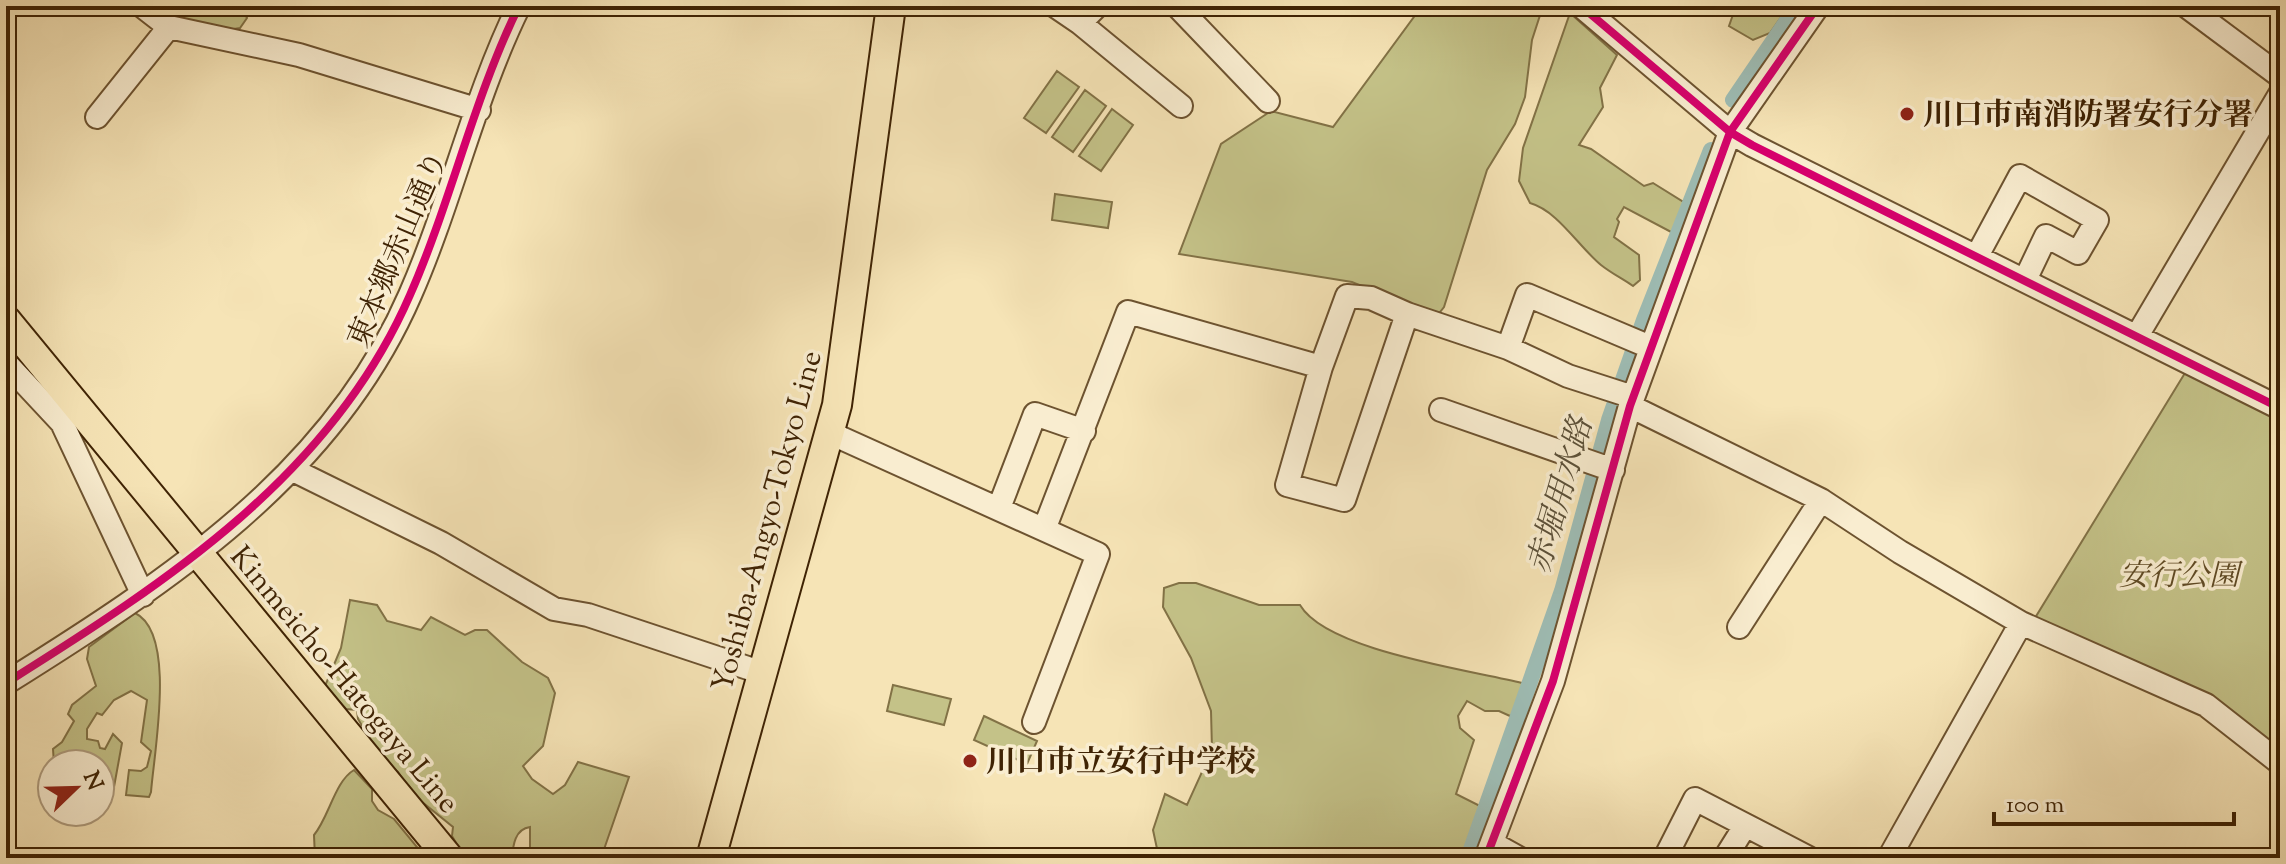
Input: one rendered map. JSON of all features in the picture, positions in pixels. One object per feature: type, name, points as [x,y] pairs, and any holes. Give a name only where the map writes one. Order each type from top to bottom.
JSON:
[{"type":"main road","name":"Yoshiba-Angyo-Tokyo Line","points":[[711,858],[830,433],[850,330],[891,6]]},
{"type":"main road","name":"Kinmeicho-Hatogaya Line","points":[[6,320],[70,416],[198,554],[449,858]]},
{"type":"street","points":[[142,6],[169,27],[299,55],[479,110]]},
{"type":"street","points":[[1055,6],[1181,106]]},
{"type":"street","points":[[1080,23],[1097,6]]},
{"type":"street","points":[[1177,6],[1268,101]]},
{"type":"street","points":[[1581,6],[1730,132],[2280,408]]},
{"type":"street","points":[[1519,858],[1489,850],[1553,681],[1631,401],[1730,132],[1818,6]]},
{"type":"street","points":[[2186,6],[2280,76]]},
{"type":"street","name":"東本郷赤山通り","points":[[6,683],[143,595],[198,554],[293,470],[353,398],[382,353],[421,270],[479,110],[511,9]]},
{"type":"street","points":[[97,117],[169,27]]},
{"type":"street","points":[[2137,336],[2280,94]]},
{"type":"street","points":[[1977,256],[2020,176],[2097,220],[2078,253],[2046,236],[2025,280]]},
{"type":"street","points":[[1508,348],[1527,295],[1650,347]]},
{"type":"street","points":[[1407,314],[1344,500],[1287,485],[1321,367],[1347,296],[1371,298],[1407,314],[1508,348],[1631,401],[1821,500],[1900,552],[2021,623],[2206,705],[2280,763]]},
{"type":"street","points":[[1045,527],[1128,312],[1321,367]]},
{"type":"street","points":[[6,363],[70,416],[143,595]]},
{"type":"street","points":[[1441,410],[1613,470]]},
{"type":"street","points":[[999,508],[1035,414],[1084,431]]},
{"type":"street","points":[[830,433],[1045,527],[1098,554],[1034,722]]},
{"type":"street","points":[[293,470],[441,543],[554,609],[588,615],[763,673]]},
{"type":"street","points":[[1739,627],[1821,500]]},
{"type":"street","points":[[1889,858],[2021,623]]},
{"type":"street","points":[[1665,858],[1695,799],[1809,858]]},
{"type":"street","points":[[1725,858],[1745,826]]},
{"type":"green space","points":[[157,6],[247,6],[244,12],[247,18],[240,28],[220,29],[185,21]]},
{"type":"green space","points":[[1422,6],[1543,6],[1532,40],[1525,97],[1515,124],[1487,170],[1444,307],[1436,317],[1352,282],[1179,254],[1221,144],[1271,111],[1333,127]]},
{"type":"green space","points":[[1736,6],[1789,6],[1770,33],[1753,40],[1729,26]]},
{"type":"green space","points":[[1570,13],[1617,55],[1600,88],[1603,107],[1579,145],[1591,149],[1644,186],[1653,183],[1685,203],[1673,233],[1624,207],[1617,219],[1619,222],[1614,237],[1639,255],[1640,280],[1633,286],[1601,265],[1550,213],[1530,203],[1519,181],[1523,148]]},
{"type":"green space","points":[[1057,71],[1079,87],[1046,133],[1024,118]]},
{"type":"green space","points":[[1085,90],[1106,106],[1073,152],[1052,137]]},
{"type":"green space","points":[[1112,109],[1133,125],[1101,171],[1079,156]]},
{"type":"green space","points":[[1055,194],[1112,202],[1108,228],[1052,220]]},
{"type":"green space","name":"安行公園","points":[[2185,373],[2280,418],[2280,755],[2035,618]]},
{"type":"green space","points":[[1179,583],[1196,583],[1259,605],[1300,605],[1315,621],[1339,635],[1369,646],[1436,665],[1522,683],[1522,702],[1510,716],[1499,711],[1485,711],[1467,701],[1458,716],[1460,728],[1474,740],[1456,794],[1484,808],[1464,858],[1159,858],[1153,830],[1165,794],[1187,805],[1212,750],[1211,711],[1191,658],[1163,607],[1164,588]]},
{"type":"green space","points":[[350,600],[377,605],[387,621],[421,630],[431,617],[465,635],[475,630],[487,630],[522,662],[548,678],[555,693],[543,746],[523,766],[532,779],[553,794],[565,785],[578,762],[629,777],[601,858],[586,858],[563,848],[545,856],[530,847],[530,827],[518,834],[512,858],[465,858],[452,836],[453,827],[411,793],[398,772],[383,761],[358,719],[357,710],[346,709],[325,686],[341,648]]},
{"type":"green space","points":[[135,613],[148,625],[156,644],[160,695],[149,797],[126,795],[129,770],[141,771],[147,767],[151,751],[141,742],[147,700],[131,691],[114,700],[102,715],[97,713],[87,729],[87,739],[98,741],[100,748],[54,748],[62,742],[74,721],[68,714],[72,705],[96,686],[87,659],[89,647]]},
{"type":"green space","points":[[893,685],[951,699],[944,725],[887,711]]},
{"type":"green space","points":[[984,716],[1037,741],[1027,764],[974,740]]},
{"type":"green space","points":[[113,734],[122,743],[116,776],[116,748],[106,748]]},
{"type":"green space","points":[[354,770],[372,789],[372,801],[378,810],[394,819],[426,858],[315,858],[314,835],[342,782]]},
{"type":"waterway","name":"赤堀用水路","points":[[1733,100],[1797,6]]},
{"type":"waterway","name":"赤堀用水路","points":[[1468,858],[1562,591],[1609,420],[1644,320],[1711,150]]},
{"type":"cycle path","points":[[6,683],[126,605],[239,519],[290,470],[337,417],[377,359],[410,295],[489,76],[519,6]]},
{"type":"cycle path","points":[[1581,6],[1730,132],[1752,145],[2280,408]]},
{"type":"cycle path","points":[[1486,858],[1553,681],[1630,406],[1730,132],[1818,6]]},
{"type":"place","name":"川口市南消防署安行分署","points":[[1907,114]]},
{"type":"place","name":"川口市立安行中学校","points":[[970,761]]}]
